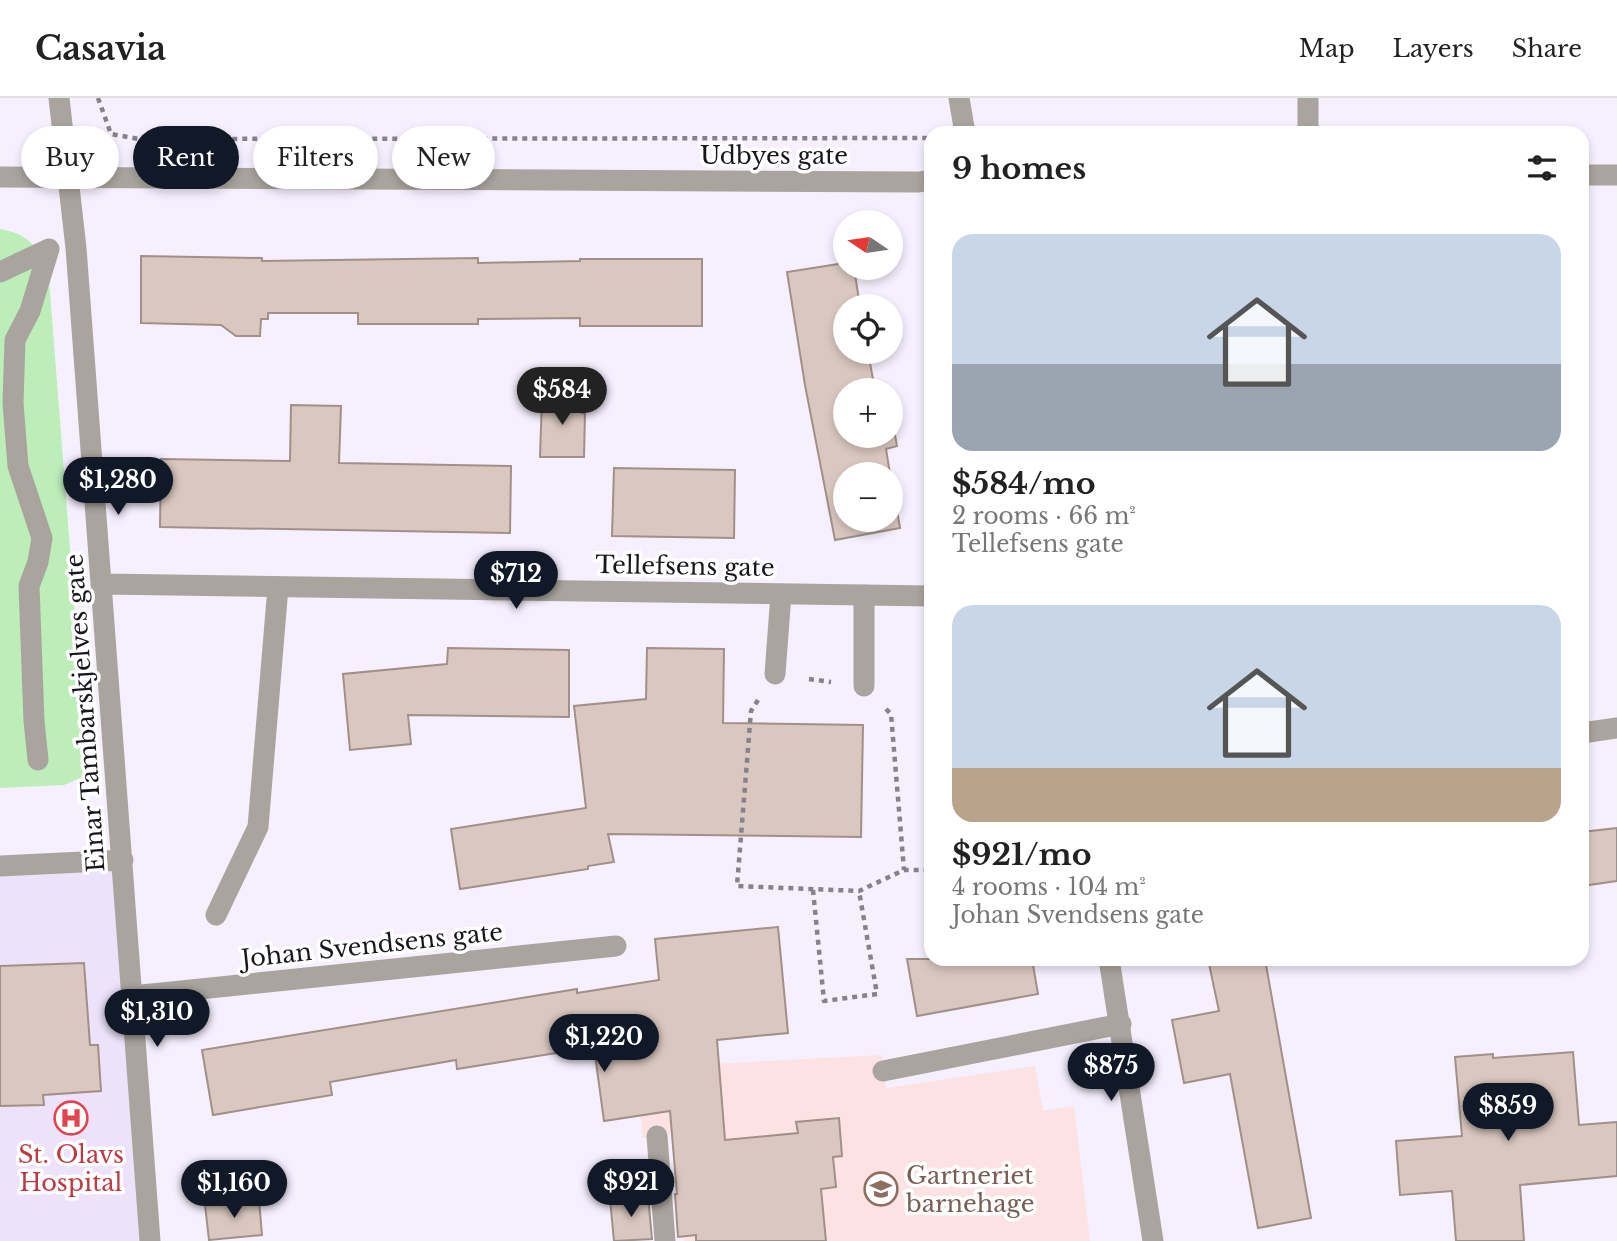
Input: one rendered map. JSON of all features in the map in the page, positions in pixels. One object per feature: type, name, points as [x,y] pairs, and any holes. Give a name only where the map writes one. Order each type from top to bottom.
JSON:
[{"type":"street","name":"Einar Tambarskjelves gate","points":[[59,98],[63,126]]},
{"type":"street","points":[[959,98],[964,126]]},
{"type":"street","points":[[1308,98],[1308,126]]},
{"type":"street","points":[[1589,175],[1617,175]]},
{"type":"street","name":"Udbyes gate","points":[[0,177],[21,177]]},
{"type":"street","name":"Udbyes gate","points":[[119,178],[924,181]]},
{"type":"street","name":"Einar Tambarskjelves gate","points":[[71,189],[150,1241]]},
{"type":"street","points":[[0,272],[49,249],[30,311],[7,345],[13,403],[9,461],[42,538],[38,562],[29,586],[38,760]]},
{"type":"street","name":"Tellefsens gate","points":[[102,584],[924,596]]},
{"type":"street","points":[[216,915],[258,827],[278,587]]},
{"type":"street","points":[[775,674],[782,594]]},
{"type":"street","points":[[864,595],[864,686]]},
{"type":"street","points":[[1589,732],[1617,728]]},
{"type":"street","points":[[0,866],[123,860]]},
{"type":"street","name":"Johan Svendsens gate","points":[[132,996],[616,946]]},
{"type":"street","points":[[1111,966],[1153,1241]]},
{"type":"street","points":[[883,1071],[1121,1024]]},
{"type":"street","points":[[657,1136],[665,1241]]},
{"type":"path","points":[[99,98],[111,134],[139,139],[924,138]]},
{"type":"path","points":[[904,870],[891,714],[864,686],[775,674],[751,711],[737,886],[859,891],[904,870],[924,870]]},
{"type":"path","points":[[813,890],[824,1001],[877,994],[859,891]]},
{"type":"shaded area","name":"St. Olavs Hospital","points":[[123,860],[150,1241],[0,1241],[0,866]]},
{"type":"shaded area","name":"Gartneriet barnehage","points":[[882,1055],[886,1088],[1035,1066],[1043,1111],[1074,1106],[1090,1241],[684,1241],[673,1134],[643,1138],[635,1068]]},
{"type":"green space","points":[[0,229],[24,237],[39,252],[48,267],[86,755],[82,777],[64,785],[0,788]]},
{"type":"building","points":[[141,256],[262,258],[262,261],[478,258],[478,263],[580,259],[702,259],[702,326],[580,326],[580,318],[478,319],[478,324],[358,324],[358,313],[268,313],[268,319],[261,319],[260,336],[236,336],[221,325],[141,323]]},
{"type":"building","points":[[833,265],[833,280],[856,280],[858,294],[833,294],[833,364],[870,364],[873,378],[833,378],[833,448],[890,448],[886,449],[888,462],[833,462],[833,530],[805,385],[787,272]]},
{"type":"building","points":[[542,397],[583,397],[584,457],[540,457]]},
{"type":"building","points":[[291,405],[341,406],[339,463],[511,466],[510,533],[160,527],[161,459],[290,461]]},
{"type":"building","points":[[614,468],[735,470],[734,538],[612,536]]},
{"type":"building","points":[[833,532],[878,532],[835,540]]},
{"type":"building","points":[[448,648],[569,650],[569,717],[408,715],[411,744],[350,750],[343,674],[447,664]]},
{"type":"building","points":[[647,648],[724,649],[723,723],[863,725],[861,837],[608,834],[614,862],[588,866],[588,869],[460,889],[451,829],[586,808],[574,706],[646,699]]},
{"type":"building","points":[[1617,828],[1617,881],[1589,885],[1589,831]]},
{"type":"building","points":[[778,927],[788,1033],[717,1040],[725,1140],[798,1133],[796,1122],[839,1118],[842,1156],[833,1157],[836,1187],[821,1189],[826,1241],[696,1241],[696,1235],[678,1237],[670,1111],[604,1121],[594,1047],[457,1069],[456,1060],[330,1082],[332,1095],[213,1115],[202,1050],[577,989],[577,993],[659,980],[655,939]]},
{"type":"building","points":[[907,959],[924,959],[924,966],[1033,966],[1038,994],[917,1016]]},
{"type":"building","points":[[84,963],[90,1045],[98,1045],[101,1091],[43,1095],[44,1105],[0,1106],[0,966]]},
{"type":"building","points":[[1209,966],[1266,966],[1311,1218],[1258,1228],[1230,1074],[1184,1083],[1172,1020],[1219,1011]]},
{"type":"building","points":[[1573,1052],[1579,1125],[1617,1122],[1617,1176],[1520,1185],[1524,1241],[1456,1241],[1452,1191],[1400,1195],[1396,1141],[1462,1136],[1455,1057],[1493,1054],[1493,1058]]},
{"type":"building","points":[[648,1196],[652,1239],[614,1241],[610,1199]]},
{"type":"building","points":[[259,1200],[262,1235],[209,1240],[205,1205]]},
{"type":"place","name":"St. Olavs Hospital","points":[[71,1118]]},
{"type":"place","name":"Gartneriet barnehage","points":[[881,1189]]}]
